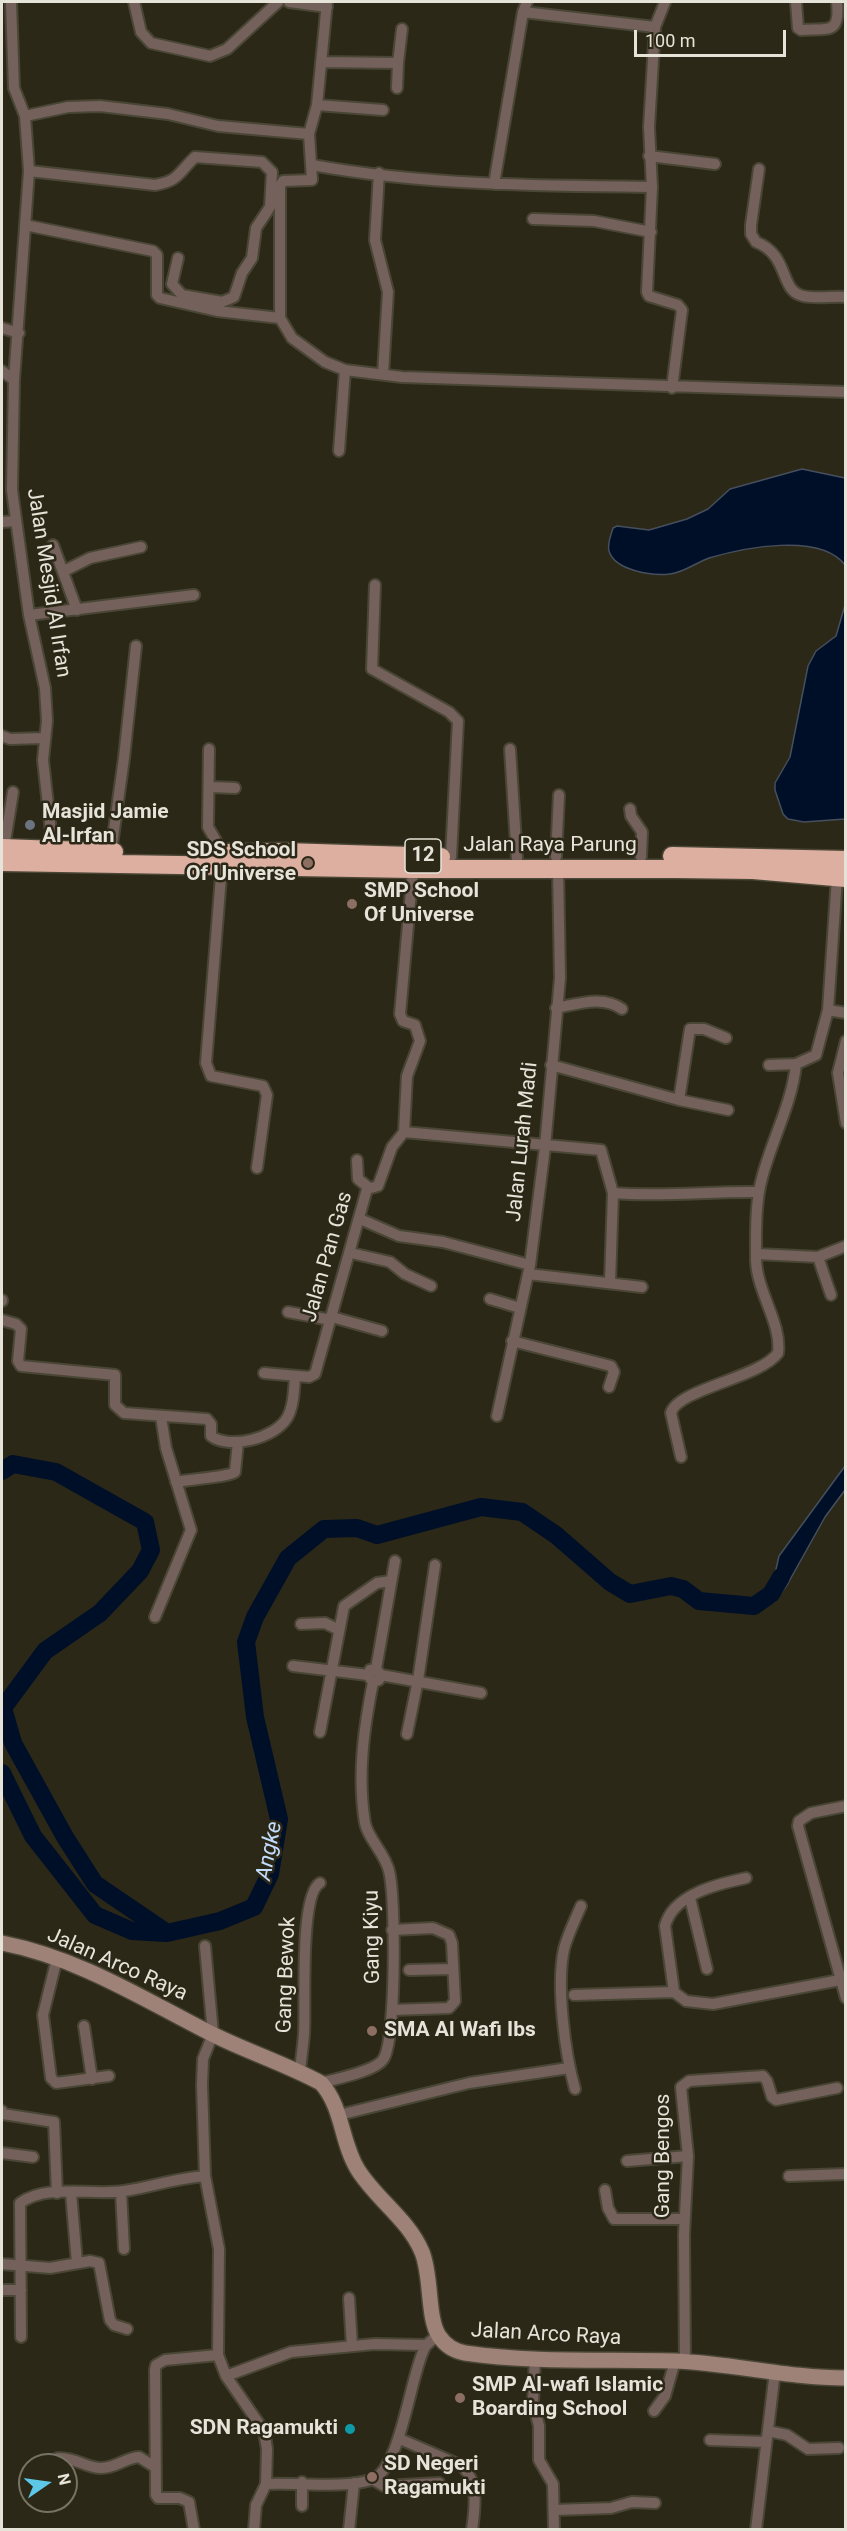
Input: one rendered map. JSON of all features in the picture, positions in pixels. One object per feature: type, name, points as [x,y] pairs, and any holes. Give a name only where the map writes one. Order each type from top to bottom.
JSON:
[{"type":"highway","name":"Jalan Raya Parung","points":[[2,853],[53,850],[111,852],[413,868],[641,858],[841,878]]},
{"type":"highway","name":"Jalan Raya Parung","points":[[2,853],[222,859],[285,852],[517,859],[557,863],[846,860]]},
{"type":"main road","name":"Jalan Arco Raya","points":[[2,1943],[43,1952],[141,1994],[213,2034],[321,2083]]},
{"type":"main road","points":[[321,2083],[328,2091],[339,2115],[347,2147],[358,2170],[412,2230],[423,2254],[432,2340]]},
{"type":"main road","name":"Jalan Arco Raya","points":[[432,2340],[464,2352],[680,2362],[812,2377],[846,2378]]},
{"type":"street","name":"Jalan Mesjid Al Irfan","points":[[11,2],[7,64],[18,102],[25,116],[29,171],[14,380],[12,490],[29,615],[45,688],[47,721],[43,760],[53,850]]},
{"type":"street","points":[[134,2],[141,32],[151,43],[210,56],[221,54],[278,2]]},
{"type":"street","points":[[289,2],[327,4],[317,105],[309,134],[312,165],[310,181],[283,181],[280,186],[280,318],[299,345],[325,362],[345,370],[419,380],[846,392]]},
{"type":"street","points":[[665,2],[655,27],[649,156],[652,187],[651,232],[647,291],[649,296],[678,305],[682,310],[672,388]]},
{"type":"street","points":[[795,2],[798,28],[801,30],[831,28],[839,20],[840,5]]},
{"type":"street","points":[[494,184],[525,7],[655,27]]},
{"type":"street","points":[[397,88],[402,29]]},
{"type":"street","points":[[321,62],[398,63]]},
{"type":"street","points":[[317,105],[383,110]]},
{"type":"street","points":[[25,116],[68,107],[100,106],[168,114],[218,126],[309,134]]},
{"type":"street","points":[[649,156],[715,164]]},
{"type":"street","points":[[29,171],[155,185],[169,183],[179,176],[195,157],[262,162],[268,166],[272,172],[270,207],[256,228],[252,258],[242,273],[234,297],[222,302],[182,295],[172,284],[178,258]]},
{"type":"street","points":[[312,165],[345,171],[494,184],[652,187]]},
{"type":"street","points":[[759,169],[751,225],[751,234],[756,242],[768,247],[781,263],[789,288],[794,293],[803,297],[846,297]]},
{"type":"street","points":[[379,173],[375,240],[388,292],[383,374]]},
{"type":"street","points":[[533,219],[594,221],[651,232]]},
{"type":"street","points":[[25,225],[156,253],[157,295],[160,298],[217,311],[280,318]]},
{"type":"street","points":[[2,328],[19,333]]},
{"type":"street","points":[[339,451],[345,370]]},
{"type":"street","points":[[2,371],[14,380]]},
{"type":"street","points":[[2,387],[14,393]]},
{"type":"street","points":[[2,522],[15,521]]},
{"type":"street","points":[[53,544],[77,610]]},
{"type":"street","points":[[64,571],[90,558],[141,547]]},
{"type":"street","points":[[375,585],[372,669],[449,712],[458,721],[452,857]]},
{"type":"street","points":[[29,615],[194,595]]},
{"type":"street","points":[[111,852],[136,646]]},
{"type":"street","points":[[2,736],[10,739],[44,738]]},
{"type":"street","points":[[209,749],[211,787],[208,827],[222,859],[206,1063],[211,1076],[218,1080],[262,1086],[265,1089],[267,1095],[257,1168]]},
{"type":"street","points":[[510,749],[517,859]]},
{"type":"street","points":[[211,787],[235,788]]},
{"type":"street","points":[[2,853],[14,792]]},
{"type":"street","name":"Jalan Lurah Madi","points":[[497,1416],[529,1269],[545,1147],[550,1065],[560,978],[557,863],[559,795]]},
{"type":"street","points":[[630,809],[631,816],[642,832],[641,858]]},
{"type":"street","name":"Jalan Pan Gas","points":[[296,1376],[309,1377],[315,1374],[368,1187],[378,1186],[392,1147],[404,1132],[407,1076],[420,1041],[415,1025],[403,1021],[400,1014],[413,868]]},
{"type":"street","points":[[769,1065],[796,1064],[816,1054],[828,1010],[841,878]]},
{"type":"street","points":[[556,1008],[604,1001],[614,1003],[622,1009]]},
{"type":"street","points":[[828,1010],[846,1013]]},
{"type":"street","points":[[679,1100],[690,1029],[704,1029],[726,1038]]},
{"type":"street","points":[[846,1041],[838,1072],[846,1123]]},
{"type":"street","points":[[681,1456],[671,1409],[685,1398],[764,1366],[778,1353],[778,1338],[764,1301],[757,1254],[759,1192],[793,1084],[796,1064]]},
{"type":"street","points":[[550,1065],[679,1100],[728,1110]]},
{"type":"street","points":[[404,1132],[545,1147],[600,1150],[613,1193],[610,1282]]},
{"type":"street","points":[[357,1160],[358,1179],[368,1187]]},
{"type":"street","points":[[528,1179],[540,1181]]},
{"type":"street","points":[[613,1193],[648,1196],[699,1195],[722,1190],[759,1192]]},
{"type":"street","points":[[360,1219],[399,1236],[443,1242],[529,1269],[642,1287]]},
{"type":"street","points":[[757,1254],[818,1257],[846,1246]]},
{"type":"street","points":[[351,1253],[390,1262],[405,1274],[431,1286]]},
{"type":"street","points":[[818,1257],[831,1295]]},
{"type":"street","points":[[490,1299],[520,1308]]},
{"type":"street","points":[[288,1312],[332,1318],[382,1331]]},
{"type":"street","points":[[2,1320],[16,1324],[21,1329],[18,1361],[21,1366],[115,1375],[115,1405],[124,1413],[207,1419],[213,1438],[238,1442],[260,1436],[285,1421],[291,1410],[296,1376],[264,1373]]},
{"type":"street","points":[[512,1341],[611,1366],[614,1372],[609,1387]]},
{"type":"street","points":[[155,1617],[191,1530],[176,1482],[161,1417]]},
{"type":"street","points":[[176,1482],[199,1477],[231,1476],[235,1472],[238,1442]]},
{"type":"street","name":"Gang Kiyu","points":[[321,2083],[377,2066],[384,2059],[387,2048],[392,2010],[391,1878],[385,1858],[365,1825],[361,1757],[362,1737],[395,1562]]},
{"type":"street","points":[[407,1734],[418,1680],[435,1564]]},
{"type":"street","points":[[325,1623],[344,1606],[377,1583],[391,1581]]},
{"type":"street","points":[[320,1732],[344,1606]]},
{"type":"street","points":[[301,1624],[325,1623],[339,1630]]},
{"type":"street","points":[[293,1666],[418,1680],[481,1693]]},
{"type":"street","points":[[846,1806],[811,1813],[799,1821],[798,1826],[846,1998]]},
{"type":"street","points":[[674,1992],[665,1926],[674,1910],[708,1886],[746,1878]]},
{"type":"street","name":"Gang Bewok","points":[[300,2072],[304,2032],[307,1920],[311,1894],[320,1883]]},
{"type":"street","points":[[690,1899],[707,1969]]},
{"type":"street","points":[[575,2089],[569,2068],[562,1961],[569,1932],[581,1906]]},
{"type":"street","points":[[392,1930],[433,1928],[449,1935],[452,1943],[454,2001],[449,2008],[392,2010]]},
{"type":"street","points":[[205,1946],[213,2034],[202,2070],[205,2176],[219,2249],[218,2355],[226,2376],[264,2431],[267,2450],[266,2484],[256,2505],[254,2529]]},
{"type":"street","points":[[57,1958],[43,2015],[51,2078],[56,2083],[109,2076]]},
{"type":"street","points":[[409,1970],[453,1970]]},
{"type":"street","points":[[574,1995],[674,1992],[686,2001],[713,2004],[840,1980]]},
{"type":"street","points":[[84,2026],[92,2079]]},
{"type":"street","points":[[339,2115],[469,2083],[569,2068]]},
{"type":"street","name":"Gang Bengos","points":[[654,2411],[665,2396],[680,2362],[688,2156],[681,2087],[684,2082],[763,2076],[772,2097],[776,2100],[837,2088]]},
{"type":"street","points":[[2,2116],[54,2122],[57,2193]]},
{"type":"street","points":[[2,2153],[33,2157]]},
{"type":"street","points":[[627,2161],[688,2156]]},
{"type":"street","points":[[789,2176],[846,2174]]},
{"type":"street","points":[[21,2337],[20,2203],[34,2196],[57,2193],[121,2192],[187,2177],[205,2176]]},
{"type":"street","points":[[605,2190],[608,2208],[614,2219],[684,2220]]},
{"type":"street","points":[[121,2192],[124,2249]]},
{"type":"street","points":[[71,2193],[77,2264]]},
{"type":"street","points":[[2,2264],[50,2268],[99,2263],[110,2320],[114,2325],[127,2329]]},
{"type":"street","points":[[2,2290],[21,2290]]},
{"type":"street","points":[[349,2298],[352,2346]]},
{"type":"street","points":[[226,2376],[291,2352],[432,2340]]},
{"type":"street","points":[[374,2480],[383,2471],[400,2439],[415,2371],[432,2340]]},
{"type":"street","points":[[194,2529],[189,2502],[180,2498],[158,2498],[155,2467],[156,2365],[165,2360],[218,2355]]},
{"type":"street","points":[[535,2357],[533,2402],[539,2426],[539,2460],[553,2484],[554,2529]]},
{"type":"street","points":[[756,2529],[775,2371]]},
{"type":"street","points":[[710,2440],[787,2434],[808,2449],[839,2448]]},
{"type":"street","points":[[400,2439],[462,2466],[470,2474],[474,2489],[472,2529]]},
{"type":"street","points":[[78,2460],[89,2466],[104,2468],[139,2457],[155,2467]]},
{"type":"street","points":[[266,2484],[374,2480],[384,2486],[439,2483]]},
{"type":"street","points":[[302,2482],[302,2506]]},
{"type":"street","points":[[349,2529],[354,2482]]},
{"type":"street","points":[[555,2510],[611,2508],[632,2502],[655,2503]]},
{"type":"water","points":[[802,469],[845,478],[845,565],[833,555],[818,549],[780,545],[741,550],[709,558],[675,573],[654,574],[626,568],[613,558],[609,551],[610,536],[613,528],[617,526],[649,530],[687,519],[708,509],[730,489]]},
{"type":"water","points":[[845,605],[845,819],[804,822],[788,819],[783,814],[775,783],[790,757],[808,666],[816,651],[836,636]]},
{"type":"water","points":[[845,1466],[845,1490],[825,1517],[787,1585],[774,1602],[763,1593],[774,1578],[779,1556]]},
{"type":"waterway","name":"Angke","points":[[2,1471],[13,1464],[56,1472],[145,1522],[151,1550],[140,1571],[100,1613],[45,1651],[3,1708],[13,1743],[65,1837],[95,1884],[167,1933],[220,1921],[254,1907],[270,1874],[279,1819],[255,1717],[246,1642],[255,1617],[288,1558],[324,1529],[357,1528],[377,1535],[481,1507],[522,1512],[556,1535],[610,1582],[630,1594],[671,1586],[683,1589],[699,1601],[754,1606],[771,1594],[781,1577]]},
{"type":"waterway","points":[[2,1773],[33,1836],[95,1915],[132,1931],[165,1933]]},
{"type":"place","name":"Masjid Jamie Al-Irfan","points":[[30,825]]},
{"type":"place","name":"SDS School Of Universe","points":[[308,863]]},
{"type":"place","name":"SMP School Of Universe","points":[[352,904]]},
{"type":"place","name":"SMA Al Wafi Ibs","points":[[372,2031]]},
{"type":"place","name":"SMP Al-wafi Islamic Boarding School","points":[[460,2398]]},
{"type":"place","name":"SDN Ragamukti","points":[[350,2429]]},
{"type":"place","name":"SD Negeri Ragamukti","points":[[372,2477]]}]
